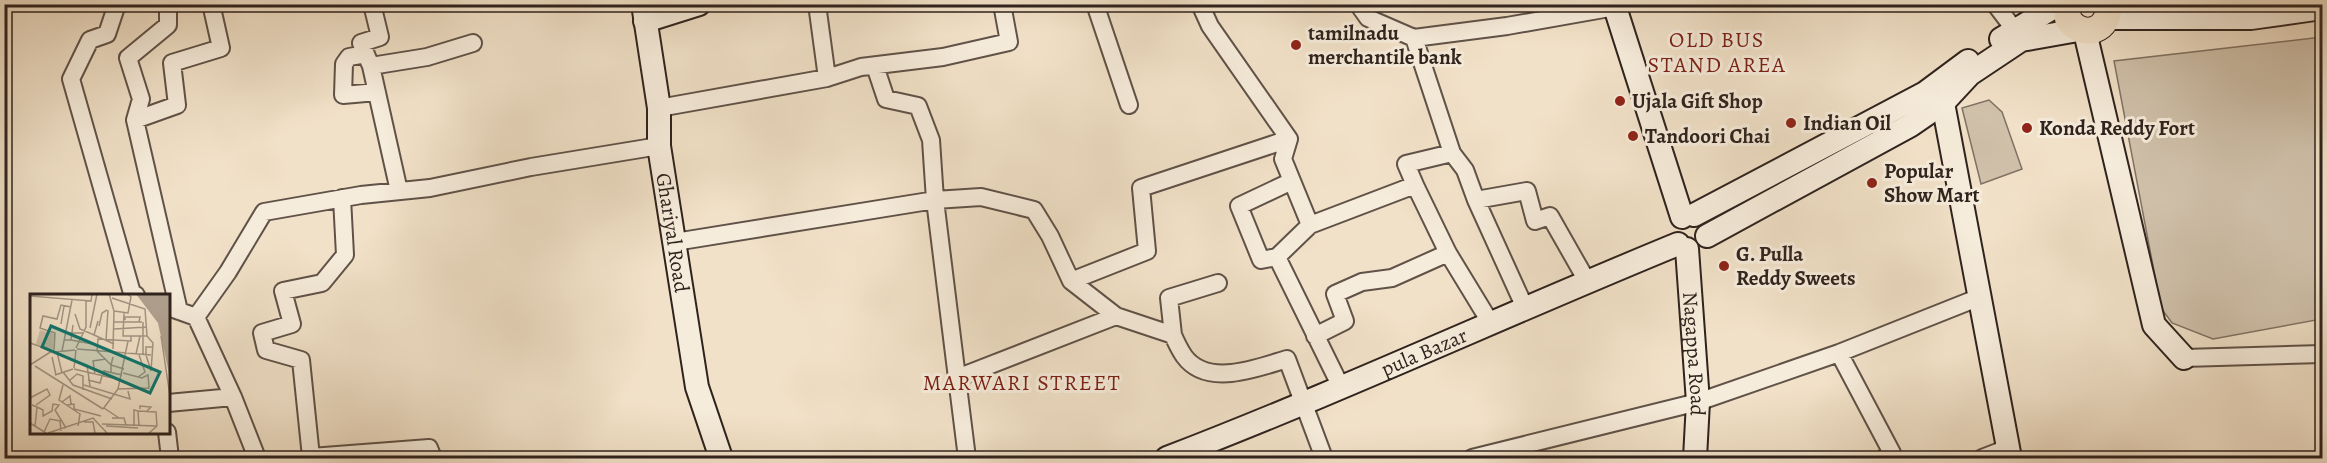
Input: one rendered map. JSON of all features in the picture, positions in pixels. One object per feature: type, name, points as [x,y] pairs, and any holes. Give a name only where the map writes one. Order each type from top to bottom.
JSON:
[{"type":"main road","points":[[2067,4],[2068,19],[2081,31],[2099,28],[2109,9]]},
{"type":"street","points":[[117,4],[107,34],[90,40],[71,79],[134,294]]},
{"type":"street","points":[[168,4],[168,25],[128,58],[141,99],[135,120],[170,294]]},
{"type":"street","points":[[135,120],[177,105],[172,63],[221,48],[212,8],[216,4]]},
{"type":"street","points":[[372,4],[380,37],[361,44],[377,92],[399,191]]},
{"type":"street","points":[[644,13],[699,4]]},
{"type":"street","points":[[817,4],[827,78]]},
{"type":"street","points":[[659,108],[827,78],[875,66],[943,57],[1009,42],[1002,4]]},
{"type":"street","points":[[1095,4],[1129,105]]},
{"type":"street","points":[[1200,4],[1210,26],[1289,139]]},
{"type":"street","points":[[1358,4],[1368,18],[1414,38],[1507,26],[1614,6],[1688,216]]},
{"type":"street","points":[[1995,4],[2014,30]]},
{"type":"street","points":[[2059,4],[2014,30],[1939,94],[1911,125],[1707,236],[1698,247],[1683,247],[1673,229],[1688,216],[1939,94],[2022,40],[2081,31],[2154,325],[2184,358],[2322,354]]},
{"type":"street","points":[[2109,9],[2251,18],[2322,8]]},
{"type":"street","name":"Ghariyal Road","points":[[644,13],[659,108],[659,146],[697,387],[721,459]]},
{"type":"street","points":[[1414,38],[1452,153],[1465,170],[1476,200],[1526,310]]},
{"type":"street","points":[[377,92],[343,95],[344,64],[349,57],[368,60],[428,57],[472,43]]},
{"type":"street","points":[[875,66],[886,99],[918,106],[931,140],[935,200],[967,459]]},
{"type":"street","points":[[1939,94],[2009,453],[1982,459]]},
{"type":"street","points":[[1289,139],[1283,159],[1310,225]]},
{"type":"street","points":[[1071,281],[1147,251],[1141,188],[1289,139]]},
{"type":"street","points":[[196,317],[228,272],[264,212],[659,146]]},
{"type":"street","points":[[1452,153],[1406,164],[1448,253],[1490,322]]},
{"type":"street","points":[[1292,181],[1239,206],[1260,260],[1277,257],[1310,225],[1415,185]]},
{"type":"street","points":[[1476,200],[1527,191],[1535,221],[1550,216],[1587,281]]},
{"type":"street","points":[[675,242],[935,200],[981,197],[1034,210],[1050,236],[1071,281],[1116,316],[1173,335]]},
{"type":"street","points":[[342,198],[345,255],[322,283],[283,291],[292,324],[262,333],[266,350],[301,360],[311,457],[429,448],[433,459]]},
{"type":"street","points":[[1688,216],[1704,221],[1707,236]]},
{"type":"street","name":"pula Bazar","points":[[1167,459],[1209,451],[1341,387],[1490,322],[1526,310],[1587,281],[1683,247]]},
{"type":"street","name":"Nagappa Road","points":[[1683,247],[1698,402],[1695,459]]},
{"type":"street","points":[[1315,336],[1345,321],[1335,294],[1362,282],[1392,278],[1448,253]]},
{"type":"street","points":[[1277,257],[1341,387]]},
{"type":"street","points":[[1218,284],[1169,298],[1173,335],[1185,358],[1207,372],[1241,372],[1287,359],[1324,459]]},
{"type":"street","points":[[170,294],[173,309],[196,317],[233,397],[256,459]]},
{"type":"street","points":[[1472,459],[1698,402],[1839,353],[1980,297]]},
{"type":"street","points":[[957,378],[1116,316]]},
{"type":"street","points":[[1839,353],[1892,453],[1884,459]]},
{"type":"street","points":[[170,404],[233,397]]},
{"type":"street","points":[[167,433],[170,459]]},
{"type":"shaded area","points":[[2322,37],[2322,319],[2213,339],[2172,323],[2161,308],[2114,61]]},
{"type":"shaded area","points":[[1989,100],[2002,112],[2022,169],[1981,184],[1962,108]]},
{"type":"place","name":"tamilnadu merchantile bank","points":[[1296,45]]},
{"type":"place","name":"Ujala Gift Shop","points":[[1620,101]]},
{"type":"place","name":"Indian Oil","points":[[1791,123]]},
{"type":"place","name":"Konda Reddy Fort","points":[[2027,128]]},
{"type":"place","name":"Tandoori Chai","points":[[1633,136]]},
{"type":"place","name":"Popular Show Mart","points":[[1872,183]]},
{"type":"place","name":"G. Pulla Reddy Sweets","points":[[1724,266]]},
{"type":"district","name":"OLD BUS STAND AREA","points":[[1717,52]]},
{"type":"district","name":"MARWARI STREET","points":[[1022,382]]}]
